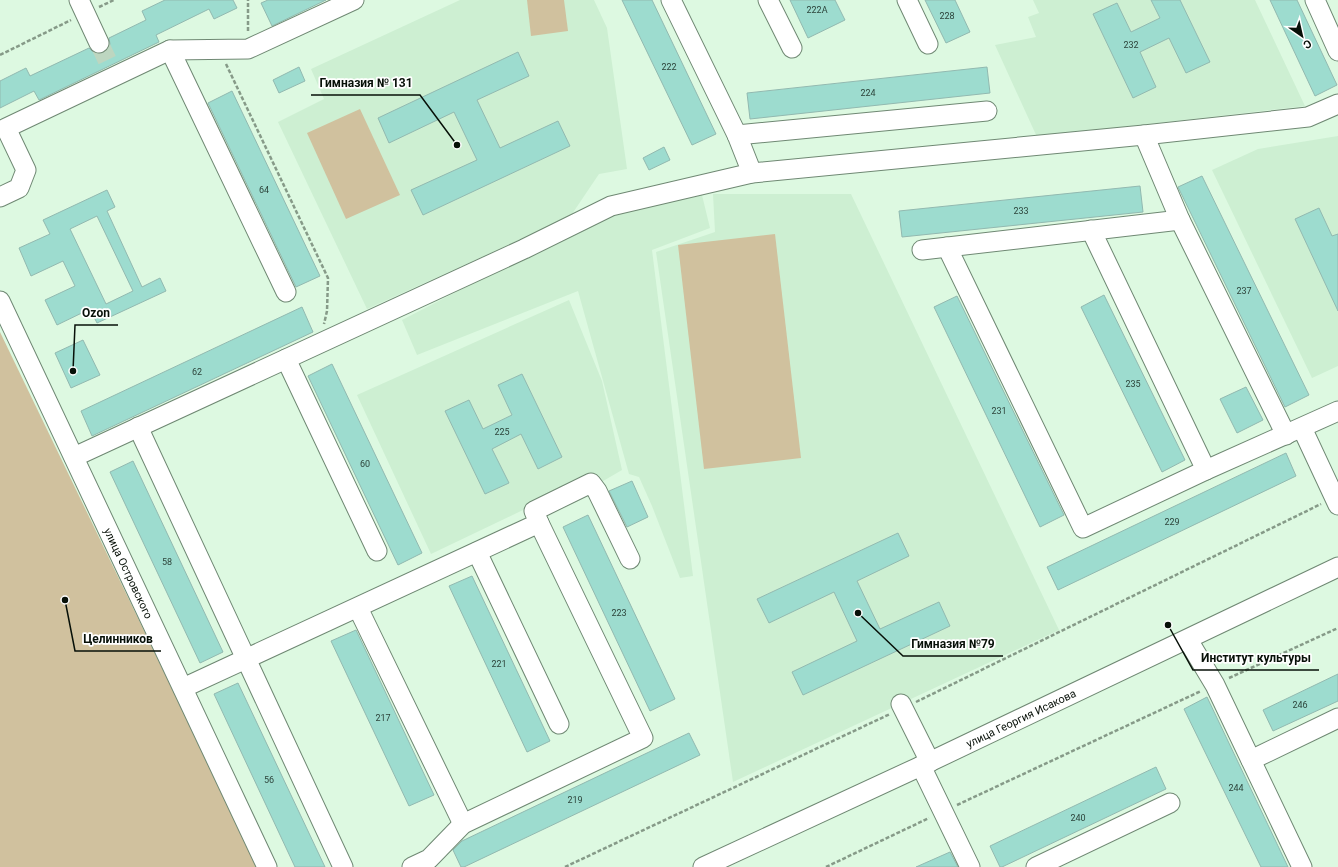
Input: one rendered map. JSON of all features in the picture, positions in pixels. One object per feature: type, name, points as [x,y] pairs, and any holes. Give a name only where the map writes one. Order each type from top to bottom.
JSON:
[{"type":"street","points":[[0,197],[19,188],[26,170],[6,128],[113,70],[170,50],[248,49],[354,0]]},
{"type":"street","points":[[671,0],[738,135],[752,173]]},
{"type":"street","points":[[768,0],[792,48]]},
{"type":"street","points":[[907,0],[928,44]]},
{"type":"street","points":[[1315,0],[1338,50]]},
{"type":"street","points":[[82,7],[99,43]]},
{"type":"street","points":[[170,50],[286,292]]},
{"type":"street","points":[[74,457],[318,344],[522,244],[611,206],[752,173],[1144,135],[1308,117],[1338,104]]},
{"type":"street","points":[[738,135],[987,111]]},
{"type":"street","points":[[1144,135],[1180,220],[1294,431],[1331,473],[1336,501]]},
{"type":"street","points":[[922,250],[1180,220]]},
{"type":"street","points":[[1091,230],[1206,470]]},
{"type":"street","points":[[947,247],[1083,528],[1206,470],[1338,411]]},
{"type":"street","name":"улица Островского","points":[[0,301],[267,867]]},
{"type":"street","points":[[286,359],[377,551]]},
{"type":"street","points":[[138,427],[343,867]]},
{"type":"street","points":[[412,867],[429,859],[463,824],[643,738],[534,511],[590,483],[597,491],[630,559]]},
{"type":"street","points":[[183,688],[540,523]]},
{"type":"street","points":[[477,552],[559,724]]},
{"type":"street","name":"улица Георгия Исакова","points":[[703,867],[1188,640],[1338,567]]},
{"type":"street","points":[[358,608],[463,824]]},
{"type":"street","points":[[1188,640],[1215,685],[1302,867]]},
{"type":"street","points":[[902,706],[943,812],[970,867]]},
{"type":"street","points":[[1252,760],[1338,718]]},
{"type":"street","points":[[1036,867],[1059,862],[1170,803]]},
{"type":"path","points":[[0,55],[82,7],[114,0]]},
{"type":"path","points":[[248,0],[248,49]]},
{"type":"path","points":[[218,50],[328,278],[327,311],[318,344]]},
{"type":"path","points":[[565,867],[1336,501]]},
{"type":"path","points":[[826,867],[1338,628]]},
{"type":"shaded area","points":[[460,0],[594,0],[607,28],[627,169],[599,174],[570,217],[367,309],[278,122],[324,99],[311,69]]},
{"type":"shaded area","points":[[527,0],[564,0],[568,31],[531,36]]},
{"type":"shaded area","points":[[1033,0],[1255,0],[1305,106],[1037,137],[995,45],[1036,37],[1028,17],[1039,13]]},
{"type":"shaded area","points":[[360,109],[400,195],[346,219],[307,133]]},
{"type":"shaded area","points":[[1338,136],[1338,366],[1312,378],[1212,170],[1258,149]]},
{"type":"shaded area","points":[[701,191],[710,228],[652,250],[693,576],[680,578],[639,477],[629,474],[578,291],[417,355],[402,320],[605,215]]},
{"type":"shaded area","points":[[713,194],[851,194],[1059,630],[733,782],[656,252],[715,232]]},
{"type":"shaded area","points":[[775,234],[801,458],[704,469],[678,245]]},
{"type":"shaded area","points":[[569,300],[602,381],[622,470],[598,484],[590,478],[431,554],[357,395]]},
{"type":"shaded area","points":[[0,332],[258,867],[0,867]]},
{"type":"building","points":[[165,0],[233,0],[237,8],[214,19],[209,9],[156,35],[159,42],[39,100],[34,91],[0,108],[0,81],[26,68],[30,76],[89,48],[98,54],[104,53],[110,44],[109,38],[146,20],[142,11]]},
{"type":"building","points":[[268,0],[326,0],[272,26],[261,3]]},
{"type":"building","points":[[622,0],[652,0],[716,134],[692,145]]},
{"type":"building","points":[[790,0],[835,0],[845,20],[808,38]]},
{"type":"building","points":[[925,0],[955,0],[970,32],[946,43]]},
{"type":"building","points":[[1151,0],[1180,0],[1210,62],[1186,73],[1169,38],[1140,52],[1156,87],[1133,98],[1093,14],[1117,3],[1131,32],[1160,18]]},
{"type":"building","points":[[1270,0],[1297,0],[1337,85],[1315,96]]},
{"type":"building","points":[[518,52],[529,76],[477,100],[500,148],[558,121],[570,146],[423,215],[411,190],[477,160],[454,112],[389,143],[378,118]]},
{"type":"building","points":[[299,67],[305,81],[279,93],[273,80]]},
{"type":"building","points":[[987,67],[990,93],[750,119],[747,93]]},
{"type":"building","points":[[232,91],[320,276],[296,287],[208,103]]},
{"type":"building","points":[[664,147],[670,160],[649,170],[643,158]]},
{"type":"building","points":[[1202,176],[1309,395],[1285,407],[1178,187]]},
{"type":"building","points":[[1140,186],[1143,212],[902,237],[899,211]]},
{"type":"building","points":[[107,190],[115,207],[107,211],[142,287],[160,278],[166,291],[97,323],[90,309],[57,325],[45,300],[75,286],[63,261],[31,276],[19,248],[50,234],[43,220]],"holes":[[[97,216],[133,291],[106,304],[70,229]]]},
{"type":"building","points":[[1319,208],[1332,236],[1338,234],[1338,311],[1295,219]]},
{"type":"building","points":[[1104,295],[1185,460],[1162,472],[1081,307]]},
{"type":"building","points":[[957,296],[1064,515],[1040,527],[934,307]]},
{"type":"building","points":[[302,307],[313,332],[92,436],[81,411]]},
{"type":"building","points":[[83,340],[100,375],[71,388],[55,353]]},
{"type":"building","points":[[332,364],[422,553],[398,565],[308,376]]},
{"type":"building","points":[[522,374],[562,457],[538,469],[521,434],[492,449],[509,483],[485,494],[445,411],[469,400],[483,429],[512,415],[498,385]]},
{"type":"building","points":[[1246,387],[1263,420],[1237,433],[1220,399]]},
{"type":"building","points":[[1286,453],[1296,476],[1058,590],[1047,567]]},
{"type":"building","points":[[133,461],[223,652],[200,663],[110,472]]},
{"type":"building","points":[[632,481],[648,517],[627,527],[609,491]]},
{"type":"building","points":[[588,515],[675,699],[650,711],[563,527]]},
{"type":"building","points":[[898,533],[909,556],[857,581],[880,629],[939,602],[950,626],[803,695],[792,672],[857,641],[834,592],[769,623],[757,599]]},
{"type":"building","points":[[472,576],[550,741],[527,752],[449,586]]},
{"type":"building","points":[[356,630],[434,795],[409,806],[331,641]]},
{"type":"building","points":[[1338,674],[1338,701],[1273,731],[1263,710]]},
{"type":"building","points":[[238,683],[325,867],[295,867],[214,694]]},
{"type":"building","points":[[1207,697],[1288,867],[1261,867],[1184,709]]},
{"type":"building","points":[[689,733],[700,755],[464,867],[461,867],[453,850],[462,841]]},
{"type":"building","points":[[1156,767],[1166,789],[1000,867],[990,846]]},
{"type":"building","points":[[950,852],[958,867],[916,867]]},
{"type":"tunnel","points":[[99,43],[110,66]]},
{"type":"place","name":"Гимназия № 131","points":[[457,145]]},
{"type":"place","name":"Ozon","points":[[73,371]]},
{"type":"place","name":"Целинников","points":[[65,600]]},
{"type":"place","name":"Гимназия №79","points":[[858,613]]},
{"type":"place","name":"Институт культуры","points":[[1168,625]]}]
